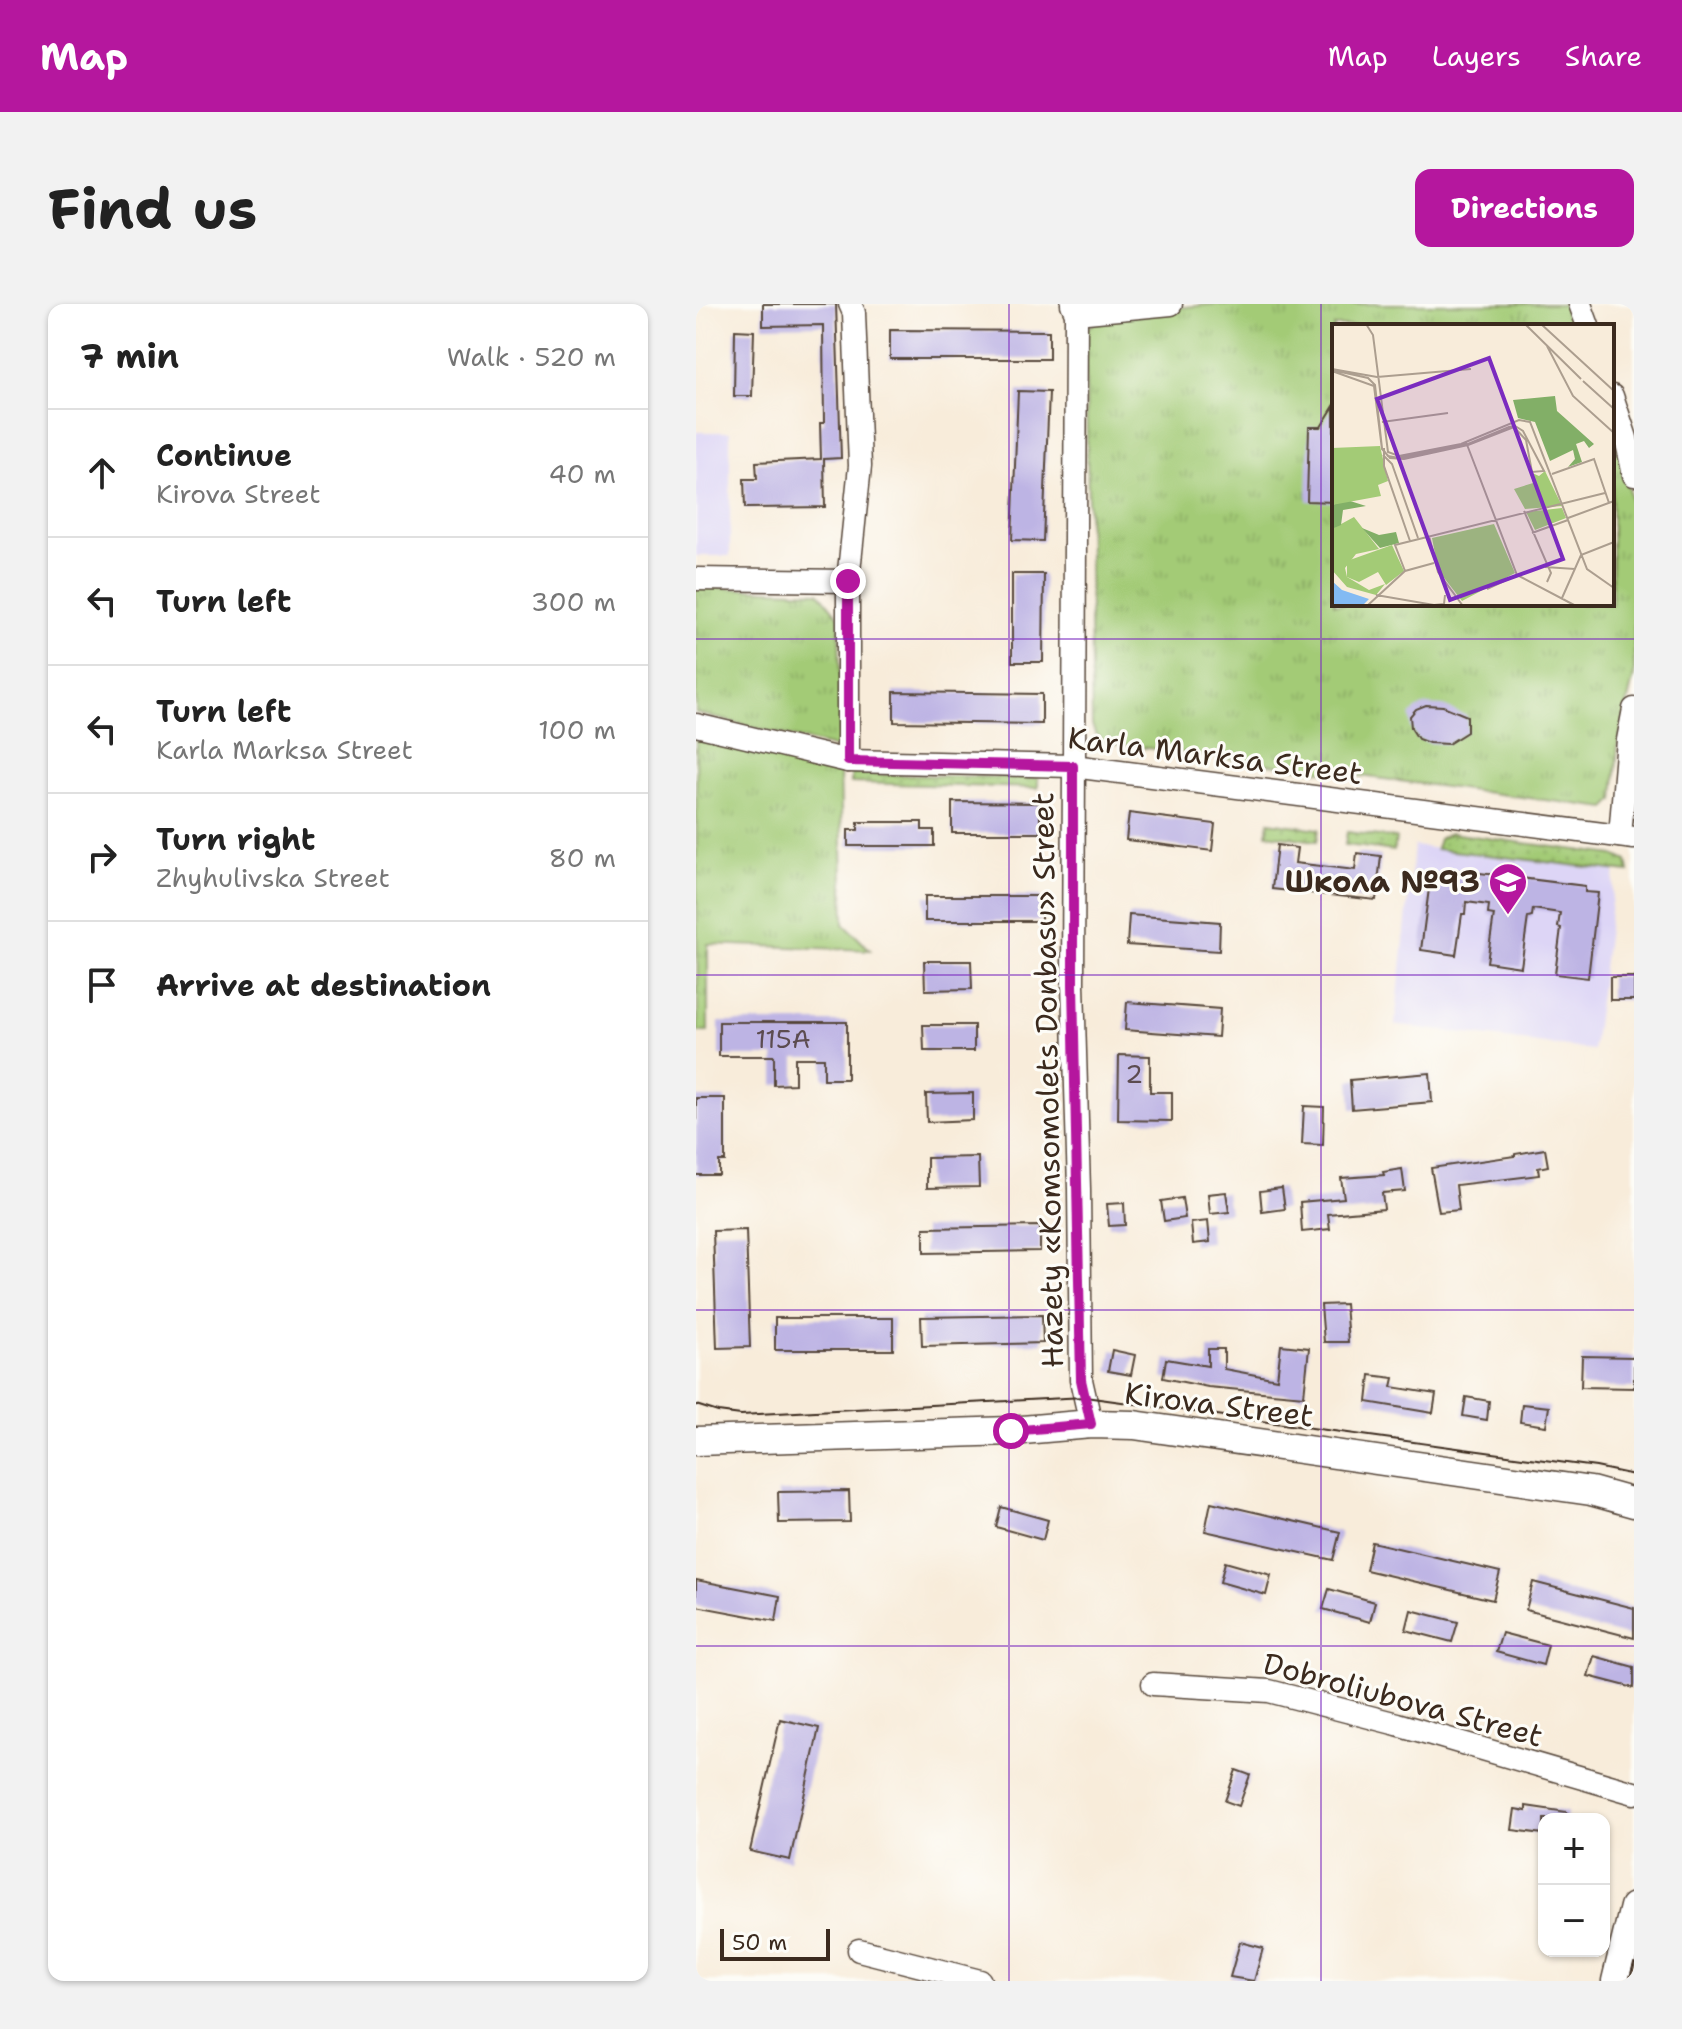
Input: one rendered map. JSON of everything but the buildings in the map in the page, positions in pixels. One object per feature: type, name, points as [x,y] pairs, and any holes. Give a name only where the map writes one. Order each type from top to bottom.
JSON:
[{"type":"main road","name":"Kirova Street","points":[[696,1441],[1011,1431],[1091,1424],[1134,1425],[1591,1491],[1634,1503]]},
{"type":"main road","points":[[1616,1981],[1634,1907]]},
{"type":"street","points":[[848,761],[848,581],[860,466],[854,313],[850,304]]},
{"type":"street","points":[[1074,309],[1171,304]]},
{"type":"street","points":[[1580,304],[1587,324]]},
{"type":"street","name":"Hazety «Komsomolets Donbasu» Street","points":[[1074,309],[1073,984],[1081,1380],[1091,1424]]},
{"type":"street","points":[[1614,402],[1634,475]]},
{"type":"street","points":[[696,579],[848,581]]},
{"type":"street","points":[[1627,837],[1628,740],[1634,709]]},
{"type":"street","name":"Karla Marksa Street","points":[[696,725],[848,761],[1073,766],[1627,837]]},
{"type":"street","name":"Dobroliubova Street","points":[[1153,1684],[1269,1691],[1397,1724],[1634,1793]]},
{"type":"street","points":[[859,1950],[980,1981]]},
{"type":"shaded area","points":[[696,432],[730,432],[730,556],[696,556]]},
{"type":"shaded area","name":"Школа №93","points":[[1414,846],[1615,871],[1593,1050],[1395,1025]]},
{"type":"green space","points":[[1216,304],[1572,304],[1578,324],[1332,324],[1332,606],[1614,606],[1614,430],[1634,518],[1634,675],[1618,743],[1614,800],[1606,808],[1108,743],[1096,735],[1092,725],[1085,331],[1103,315]]},
{"type":"green space","points":[[696,587],[819,592],[839,617],[841,749],[696,713]]},
{"type":"green space","points":[[696,733],[840,770],[844,924],[870,950],[708,944],[708,1032],[698,1032]]},
{"type":"green space","points":[[851,774],[1038,778],[1038,788],[851,783]]},
{"type":"green space","points":[[1269,822],[1319,829],[1317,841],[1267,834]]},
{"type":"green space","points":[[1347,832],[1396,838],[1394,851],[1345,845]]},
{"type":"green space","points":[[1450,833],[1614,855],[1627,861],[1629,872],[1436,849],[1439,839]]},
{"type":"tram line","points":[[696,1405],[741,1415],[1085,1397],[1596,1467],[1634,1475]]},
{"type":"tram line","points":[[1629,1981],[1634,1963]]},
{"type":"place","name":"Школа №93","points":[[1508,916]]},
{"type":"route","points":[[848,581],[848,761],[1073,766],[1073,984],[1081,1380],[1091,1424],[1011,1431]]}]
